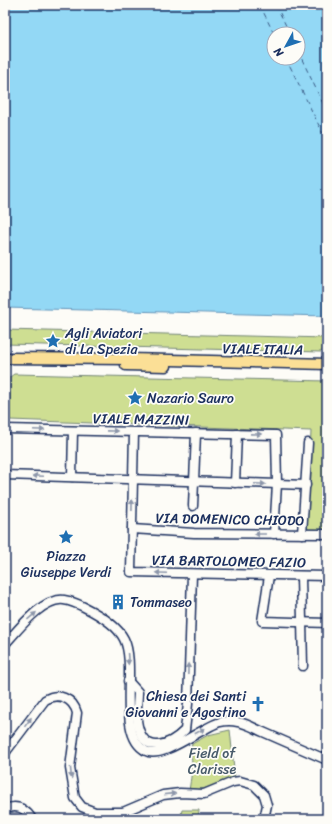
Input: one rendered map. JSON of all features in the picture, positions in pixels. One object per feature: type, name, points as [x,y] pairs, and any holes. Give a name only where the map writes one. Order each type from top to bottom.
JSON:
[{"type":"main road","name":"VIALE ITALIA","points":[[6,360],[95,359],[327,364]]},
{"type":"street","name":"VIALE MAZZINI","points":[[5,429],[276,435],[277,484]]},
{"type":"street","points":[[72,477],[73,430]]},
{"type":"street","points":[[132,529],[134,432]]},
{"type":"street","points":[[193,506],[196,433]]},
{"type":"street","points":[[235,483],[237,434]]},
{"type":"street","points":[[302,534],[308,442]]},
{"type":"street","points":[[5,475],[306,485]]},
{"type":"street","points":[[274,534],[277,484]]},
{"type":"street","name":"VIA DOMENICO CHIODO","points":[[132,529],[194,533],[327,534]]},
{"type":"street","name":"VIA BARTOLOMEO FAZIO","points":[[132,529],[131,572],[327,576]]},
{"type":"street","points":[[128,681],[138,692],[136,714],[138,725],[147,742],[161,746],[185,730],[188,704],[192,574]]},
{"type":"street","points":[[269,576],[262,621],[327,623]]},
{"type":"street","points":[[302,576],[303,666]]},
{"type":"street","points":[[5,644],[29,618],[49,604],[56,600],[64,600],[75,603],[110,623],[124,639],[128,663],[131,730],[134,738],[145,751],[158,753],[207,727],[222,722],[239,722],[327,760]]},
{"type":"street","points":[[5,753],[45,700],[50,697],[61,696],[74,704],[77,713],[70,768],[75,798],[82,807],[95,812],[124,812],[163,795],[180,793],[204,794],[233,782],[240,781],[254,786],[264,795],[267,805],[264,819]]},
{"type":"street","points":[[5,810],[21,807],[26,810],[32,819]]},
{"type":"green space","points":[[5,330],[327,338],[327,345],[321,352],[5,344]]},
{"type":"green space","points":[[14,374],[327,381],[327,531],[307,530],[311,431],[10,420],[10,377]]},
{"type":"green space","name":"Field of Clarisse","points":[[230,730],[235,778],[200,790],[189,791],[192,769],[192,744],[208,735]]},
{"type":"green space","points":[[182,810],[199,810],[198,819],[180,819]]},
{"type":"water","points":[[5,5],[327,5],[327,316],[5,308]]},
{"type":"ferry route","points":[[260,5],[270,26]]},
{"type":"ferry route","points":[[276,5],[286,26]]},
{"type":"ferry route","points":[[290,66],[327,142]]},
{"type":"ferry route","points":[[305,66],[327,112]]},
{"type":"place","name":"Agli Aviatori di La Spezia","points":[[53,341]]},
{"type":"place","name":"Nazario Sauro","points":[[135,398]]},
{"type":"place","name":"Piazza Giuseppe Verdi","points":[[66,537]]},
{"type":"place","name":"Tommaseo","points":[[118,602]]},
{"type":"place","name":"Chiesa dei Santi Giovanni e Agostino","points":[[258,704]]}]
